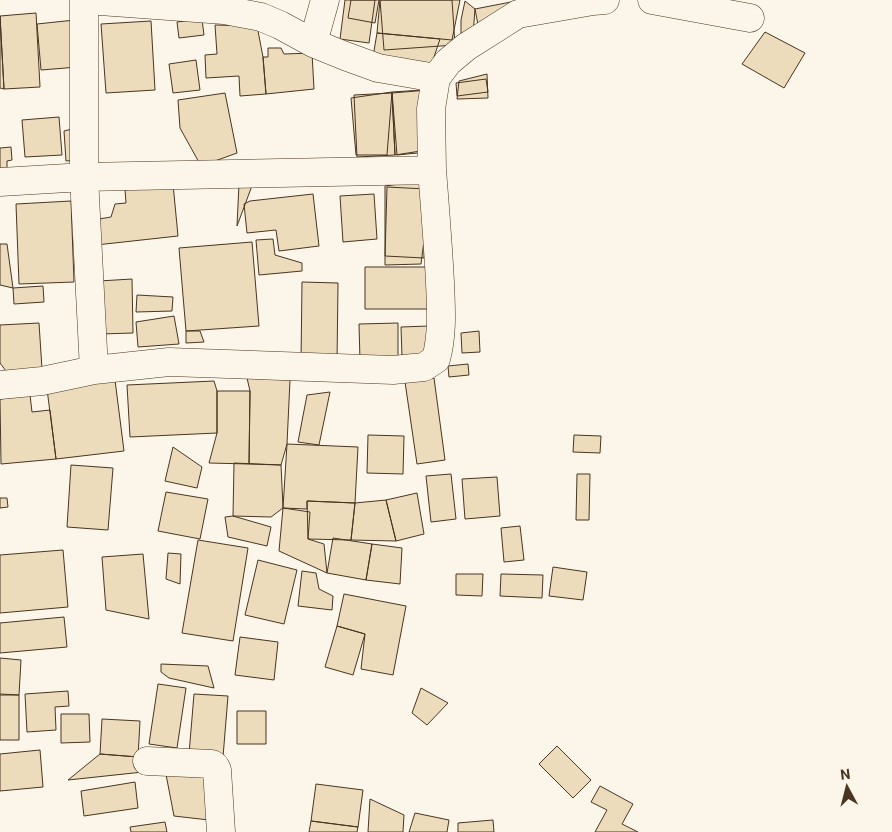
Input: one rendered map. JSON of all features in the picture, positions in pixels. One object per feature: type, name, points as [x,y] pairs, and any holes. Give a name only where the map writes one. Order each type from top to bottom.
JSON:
[{"type":"street","points":[[94,370],[84,177],[85,0],[224,10],[261,17],[313,43],[378,68],[436,78]]},
{"type":"street","points":[[266,0],[280,25]]},
{"type":"street","points":[[313,43],[325,0]]},
{"type":"street","points":[[0,385],[42,381],[94,370],[169,362],[393,370],[424,368],[436,359],[440,344],[441,322],[432,170],[431,109],[436,78],[448,62],[519,7],[605,0]]},
{"type":"street","points":[[652,0],[750,18]]},
{"type":"street","points":[[0,182],[84,177],[432,170]]},
{"type":"street","points":[[146,761],[212,764],[215,766],[219,790],[221,832]]},
{"type":"building","points":[[345,0],[375,0],[369,43],[340,39]]},
{"type":"building","points":[[351,0],[379,0],[375,23],[348,18]]},
{"type":"building","points":[[380,0],[460,0],[452,40],[377,33]]},
{"type":"building","points":[[380,0],[452,0],[455,45],[384,50]]},
{"type":"building","points":[[465,1],[475,9],[473,35],[461,40],[461,20]]},
{"type":"building","points":[[511,2],[512,9],[479,30],[475,9]]},
{"type":"building","points":[[36,13],[40,87],[4,89],[0,16]]},
{"type":"building","points":[[0,16],[4,89],[0,88]]},
{"type":"building","points":[[202,19],[204,35],[179,38],[177,22]]},
{"type":"building","points":[[75,20],[78,67],[41,70],[37,24]]},
{"type":"building","points":[[151,21],[155,90],[106,93],[101,24]]},
{"type":"building","points":[[215,25],[257,26],[263,57],[266,94],[240,96],[239,76],[206,78],[205,55],[217,54]]},
{"type":"building","points":[[765,32],[805,53],[784,88],[742,64]]},
{"type":"building","points":[[377,33],[440,39],[431,66],[373,57]]},
{"type":"building","points":[[268,48],[281,48],[284,54],[312,53],[314,89],[266,94],[263,57],[268,57]]},
{"type":"building","points":[[196,60],[200,90],[173,93],[169,64]]},
{"type":"building","points":[[487,74],[488,98],[457,99],[459,81]]},
{"type":"building","points":[[486,79],[488,92],[457,96],[456,83]]},
{"type":"building","points":[[423,90],[428,152],[397,155],[392,92]]},
{"type":"building","points":[[428,90],[427,150],[395,155],[392,93]]},
{"type":"building","points":[[392,92],[387,155],[356,155],[351,98]]},
{"type":"building","points":[[225,93],[237,153],[201,166],[180,128],[178,100]]},
{"type":"building","points":[[392,93],[395,155],[357,157],[354,95]]},
{"type":"building","points":[[59,117],[62,155],[25,157],[22,120]]},
{"type":"building","points":[[80,127],[78,160],[66,161],[64,131]]},
{"type":"building","points":[[11,147],[12,160],[7,161],[7,171],[0,171],[0,148]]},
{"type":"building","points":[[432,179],[421,264],[385,265],[385,186]]},
{"type":"building","points":[[253,183],[237,226],[239,184]]},
{"type":"building","points":[[173,184],[178,236],[96,245],[93,220],[111,217],[115,204],[126,203],[125,190]]},
{"type":"building","points":[[387,187],[426,189],[424,258],[385,256]]},
{"type":"building","points":[[313,194],[319,246],[279,251],[276,230],[247,233],[244,204],[250,201]]},
{"type":"building","points":[[374,194],[377,239],[343,242],[340,196]]},
{"type":"building","points":[[71,201],[74,282],[19,284],[16,204]]},
{"type":"building","points":[[273,239],[275,255],[302,263],[302,271],[259,275],[256,240]]},
{"type":"building","points":[[252,242],[259,326],[186,331],[179,248]]},
{"type":"building","points":[[0,244],[7,244],[13,288],[0,285]]},
{"type":"building","points":[[365,267],[428,267],[428,309],[365,309]]},
{"type":"building","points":[[132,279],[133,333],[100,334],[99,281]]},
{"type":"building","points":[[302,282],[338,283],[337,362],[301,362]]},
{"type":"building","points":[[43,286],[44,302],[14,304],[13,288]]},
{"type":"building","points":[[137,295],[173,297],[172,311],[136,312]]},
{"type":"building","points":[[174,316],[179,344],[138,347],[136,322]]},
{"type":"building","points":[[39,323],[42,369],[6,371],[0,363],[0,325]]},
{"type":"building","points":[[398,323],[398,360],[360,361],[359,324]]},
{"type":"building","points":[[429,326],[431,356],[402,357],[401,327]]},
{"type":"building","points":[[186,331],[200,331],[204,342],[186,343]]},
{"type":"building","points":[[479,331],[480,352],[462,353],[461,333]]},
{"type":"building","points":[[468,364],[469,375],[449,377],[448,366]]},
{"type":"building","points":[[247,378],[290,380],[287,444],[281,465],[249,464],[250,391]]},
{"type":"building","points":[[434,378],[445,460],[417,464],[405,382]]},
{"type":"building","points":[[115,380],[124,451],[56,459],[47,389]]},
{"type":"building","points":[[214,381],[217,391],[217,433],[130,437],[127,385]]},
{"type":"building","points":[[217,391],[250,391],[249,464],[209,463],[217,433]]},
{"type":"building","points":[[330,392],[319,445],[298,442],[307,395]]},
{"type":"building","points":[[30,395],[32,412],[50,410],[56,459],[1,464],[0,399]]},
{"type":"building","points":[[368,435],[404,436],[403,474],[367,473]]},
{"type":"building","points":[[574,435],[601,436],[600,453],[573,452]]},
{"type":"building","points":[[287,444],[358,447],[355,503],[307,501],[307,509],[283,508]]},
{"type":"building","points":[[173,447],[202,467],[197,488],[165,481]]},
{"type":"building","points":[[234,463],[281,465],[283,508],[271,517],[233,516]]},
{"type":"building","points":[[71,465],[113,468],[108,530],[67,527]]},
{"type":"building","points":[[451,474],[456,519],[431,522],[426,476]]},
{"type":"building","points":[[577,474],[590,474],[589,520],[576,520]]},
{"type":"building","points":[[497,477],[500,516],[465,519],[462,479]]},
{"type":"building","points":[[166,492],[208,499],[200,539],[158,531]]},
{"type":"building","points":[[417,493],[424,534],[396,541],[386,500]]},
{"type":"building","points":[[0,498],[7,498],[8,507],[0,508]]},
{"type":"building","points":[[386,500],[396,541],[351,540],[355,503]]},
{"type":"building","points":[[307,501],[355,503],[351,540],[308,539]]},
{"type":"building","points":[[283,508],[310,512],[308,539],[324,544],[327,573],[279,551]]},
{"type":"building","points":[[233,516],[271,527],[267,546],[228,537],[225,517]]},
{"type":"building","points":[[520,526],[524,560],[504,562],[501,528]]},
{"type":"building","points":[[333,538],[372,544],[366,580],[327,573]]},
{"type":"building","points":[[198,540],[248,548],[233,641],[182,633]]},
{"type":"building","points":[[372,544],[402,548],[400,584],[366,580]]},
{"type":"building","points":[[63,550],[68,607],[0,613],[0,555]]},
{"type":"building","points":[[168,553],[181,554],[180,584],[166,579]]},
{"type":"building","points":[[143,554],[149,619],[106,610],[102,557]]},
{"type":"building","points":[[258,560],[297,570],[284,624],[245,615]]},
{"type":"building","points":[[553,567],[587,572],[583,600],[549,596]]},
{"type":"building","points":[[302,571],[316,573],[319,589],[333,596],[332,610],[298,606]]},
{"type":"building","points":[[456,574],[483,574],[482,596],[456,595]]},
{"type":"building","points":[[501,574],[543,575],[542,598],[500,596]]},
{"type":"building","points":[[344,594],[406,606],[393,675],[361,669],[365,634],[337,626]]},
{"type":"building","points":[[64,617],[67,647],[0,653],[0,623]]},
{"type":"building","points":[[337,626],[365,634],[353,675],[325,667]]},
{"type":"building","points":[[240,637],[278,642],[274,680],[235,675]]},
{"type":"building","points":[[0,658],[21,660],[19,695],[0,694]]},
{"type":"building","points":[[161,664],[208,666],[214,688],[169,678],[161,672]]},
{"type":"building","points":[[158,684],[186,688],[177,748],[149,744]]},
{"type":"building","points":[[421,688],[448,703],[427,725],[412,713]]},
{"type":"building","points":[[68,691],[69,706],[55,707],[56,730],[27,732],[25,694]]},
{"type":"building","points":[[194,694],[228,696],[223,757],[189,754]]},
{"type":"building","points":[[0,695],[19,695],[19,740],[0,740]]},
{"type":"building","points":[[237,711],[266,711],[266,744],[237,744]]},
{"type":"building","points":[[61,714],[89,714],[90,742],[61,743]]},
{"type":"building","points":[[102,719],[140,721],[138,757],[100,754]]},
{"type":"building","points":[[557,746],[591,780],[573,798],[539,764]]},
{"type":"building","points":[[40,750],[43,787],[0,791],[0,754]]},
{"type":"building","points":[[100,754],[138,757],[143,772],[68,780]]},
{"type":"building","points":[[164,764],[213,768],[209,820],[174,816]]},
{"type":"building","points":[[135,782],[138,808],[84,816],[81,791]]},
{"type":"building","points":[[316,784],[363,790],[358,827],[311,821]]},
{"type":"building","points":[[600,786],[633,804],[622,824],[638,832],[595,832],[607,810],[591,802]]},
{"type":"building","points":[[370,799],[404,815],[403,832],[368,832]]},
{"type":"building","points":[[415,813],[449,820],[447,832],[409,832]]},
{"type":"building","points":[[493,820],[494,832],[458,832],[458,823]]},
{"type":"building","points":[[311,821],[358,827],[357,832],[309,832]]},
{"type":"building","points":[[165,822],[167,832],[131,832],[130,827]]}]
